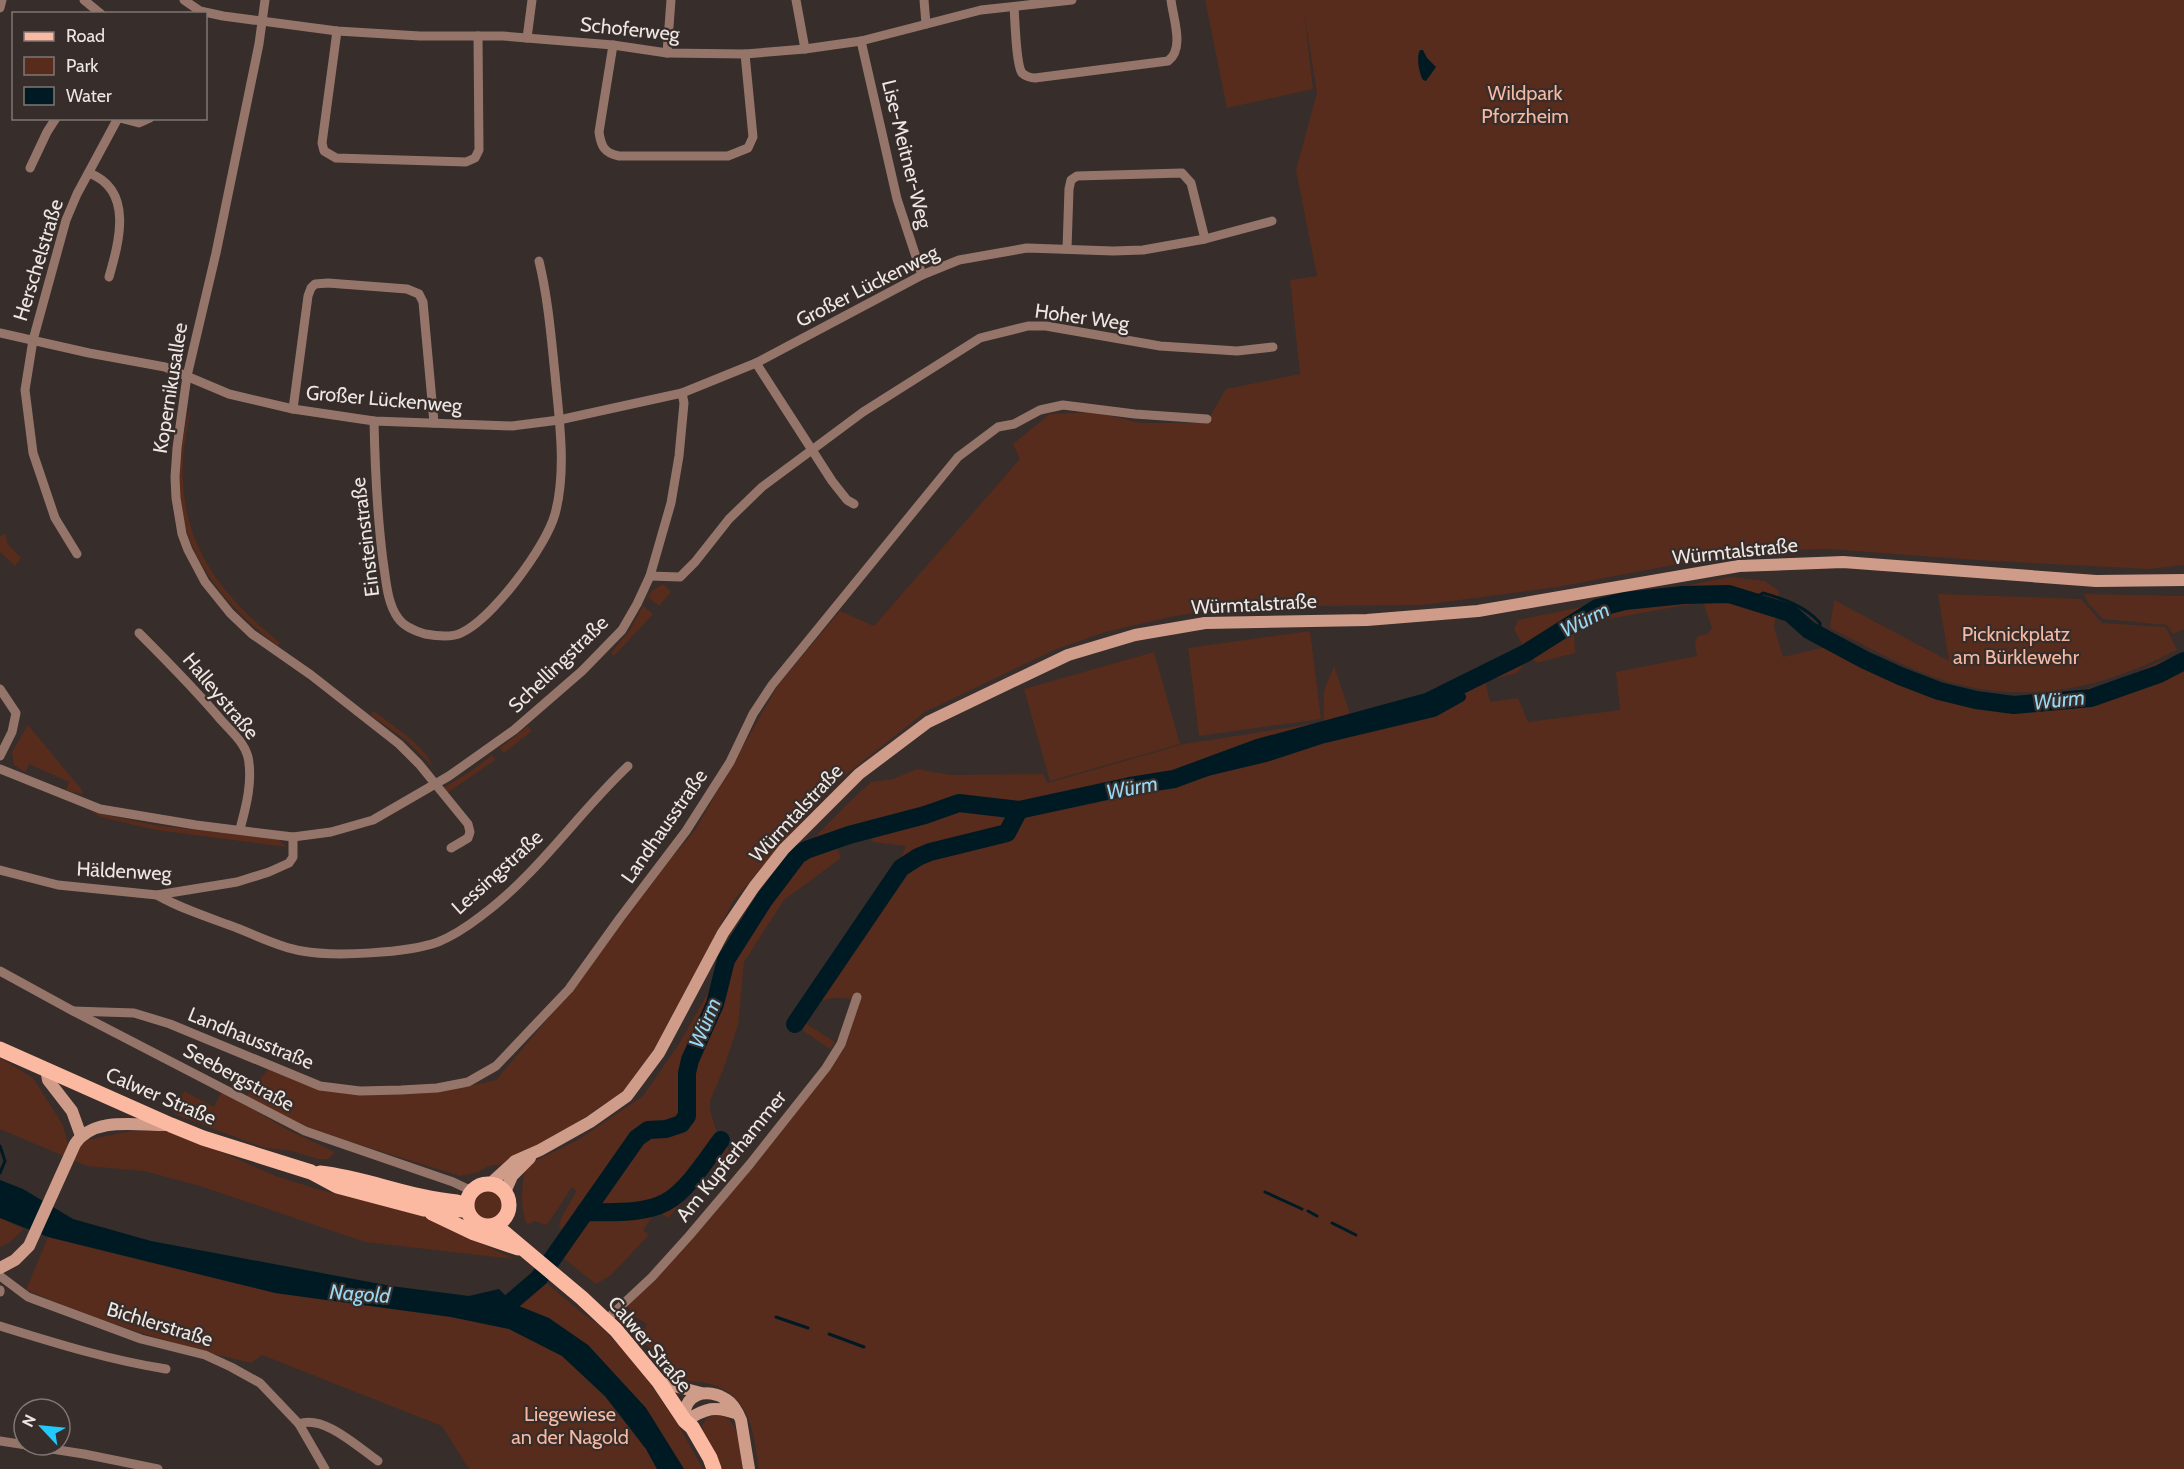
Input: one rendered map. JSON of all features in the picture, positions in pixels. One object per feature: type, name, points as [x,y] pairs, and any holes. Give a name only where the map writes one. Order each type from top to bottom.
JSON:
[{"type":"main road","name":"Würmtalstraße","points":[[490,1184],[515,1161],[590,1122],[627,1096],[659,1053],[723,933],[754,887],[784,849],[859,774],[928,722],[1068,655],[1135,635],[1205,623],[1367,620],[1478,611],[1739,566],[1843,562],[2096,581],[2184,580]]},
{"type":"main road","name":"Calwer Straße","points":[[0,1049],[171,1125],[214,1142],[310,1172],[337,1186],[424,1209],[468,1201]]},
{"type":"main road","points":[[46,1069],[48,1080],[72,1111],[78,1140]]},
{"type":"main road","points":[[0,1268],[21,1255],[29,1246],[78,1140],[94,1128],[104,1126],[171,1125]]},
{"type":"main road","name":"Würmtalstraße","points":[[505,1192],[513,1176],[540,1150]]},
{"type":"main road","name":"Calwer Straße","points":[[310,1172],[340,1175],[431,1198],[468,1201]]},
{"type":"main road","points":[[490,1184],[505,1192],[509,1205],[500,1222],[481,1226],[475,1222],[468,1201],[480,1185],[490,1184]]},
{"type":"main road","points":[[424,1209],[474,1233],[528,1253]]},
{"type":"main road","name":"Calwer Straße","points":[[500,1222],[528,1253],[606,1320],[659,1382],[685,1421],[692,1427],[710,1458],[712,1469]]},
{"type":"main road","points":[[659,1382],[710,1393],[726,1399],[738,1414],[744,1431],[749,1469]]},
{"type":"main road","points":[[702,1393],[693,1397],[685,1405],[685,1421],[713,1408],[723,1408],[738,1414]]},
{"type":"street","points":[[0,8],[2,0]]},
{"type":"street","points":[[84,0],[99,12]]},
{"type":"street","name":"Schoferweg","points":[[184,0],[200,12]]},
{"type":"street","name":"Kopernikusallee","points":[[265,0],[260,44],[187,375],[177,448],[176,498],[182,534],[205,582],[230,613],[252,634],[311,675],[399,744],[436,784]]},
{"type":"street","points":[[527,38],[532,0]]},
{"type":"street","points":[[667,53],[671,0]]},
{"type":"street","points":[[796,0],[805,49]]},
{"type":"street","points":[[924,0],[926,24]]},
{"type":"street","name":"Schoferweg","points":[[207,13],[337,31],[420,36],[527,38],[613,45],[667,53],[745,54],[861,41],[981,10],[1072,0]]},
{"type":"street","points":[[1014,6],[1018,63],[1022,73],[1035,78],[1168,62],[1176,54],[1177,38],[1171,0]]},
{"type":"street","points":[[337,31],[322,143],[324,151],[336,158],[466,162],[475,158],[479,150],[478,36]]},
{"type":"street","name":"Lise-Meitner-Weg","points":[[861,41],[897,199],[922,275]]},
{"type":"street","points":[[613,45],[599,132],[601,145],[606,152],[619,156],[728,156],[747,148],[753,137],[745,54]]},
{"type":"street","points":[[30,168],[46,132],[55,120]]},
{"type":"street","name":"Herschelstraße","points":[[77,554],[55,518],[33,453],[25,390],[33,340],[66,220],[77,194],[118,120]]},
{"type":"street","points":[[127,120],[139,123],[146,120]]},
{"type":"street","points":[[89,173],[106,183],[120,211],[119,234],[109,277]]},
{"type":"street","points":[[1066,249],[1069,189],[1071,180],[1077,176],[1182,173],[1191,183],[1205,239]]},
{"type":"street","name":"Großer Lückenweg","points":[[0,333],[165,367],[229,394],[293,409],[374,421],[512,426],[559,420],[682,393],[756,363],[922,275],[959,260],[1027,248],[1143,250],[1205,239],[1272,221]]},
{"type":"street","points":[[539,261],[549,312],[559,420]]},
{"type":"street","points":[[293,409],[306,307],[311,288],[315,284],[328,283],[407,289],[418,294],[423,302],[434,423]]},
{"type":"street","name":"Hoher Weg","points":[[650,576],[680,577],[729,519],[762,487],[864,412],[980,338],[1028,326],[1160,346],[1237,351],[1273,347]]},
{"type":"street","points":[[756,363],[832,481],[854,504]]},
{"type":"street","name":"Schellingstraße","points":[[0,769],[100,809],[153,819],[293,837],[331,832],[373,820],[436,784],[514,730],[582,671],[622,630],[650,576],[671,503],[679,456],[684,403],[682,393]]},
{"type":"street","name":"Landhausstraße","points":[[73,1011],[134,1013],[219,1043],[320,1086],[360,1091],[437,1089],[468,1082],[496,1066],[569,989],[686,831],[724,771],[753,714],[772,685],[958,457],[998,427],[1014,424],[1040,410],[1063,405],[1135,414],[1207,419]]},
{"type":"street","name":"Einsteinstraße","points":[[374,421],[378,520],[392,606],[405,626],[415,631],[443,636],[458,635],[474,626],[515,581],[550,530],[559,493],[559,420]]},
{"type":"street","name":"Halleystraße","points":[[139,633],[196,690],[240,741],[248,756],[247,802],[240,830]]},
{"type":"street","points":[[0,689],[16,713],[12,732],[0,756]]},
{"type":"street","name":"Lessingstraße","points":[[157,895],[192,912],[301,951],[386,952],[437,942],[483,915],[532,871],[603,789],[628,766]]},
{"type":"street","points":[[436,784],[468,824],[470,832],[468,838],[451,848]]},
{"type":"street","name":"Häldenweg","points":[[0,870],[58,885],[157,895],[237,882],[289,863],[293,857],[293,837]]},
{"type":"street","name":"Seebergstraße","points":[[0,971],[305,1131],[453,1182],[468,1201]]},
{"type":"street","name":"Am Kupferhammer","points":[[606,1320],[652,1277],[689,1236],[826,1068],[841,1044],[857,997]]},
{"type":"street","name":"Bichlerstraße","points":[[0,1276],[28,1297],[141,1339],[205,1355],[260,1383],[299,1424],[325,1469]]},
{"type":"street","points":[[0,1326],[85,1352],[128,1363],[166,1369]]},
{"type":"street","points":[[299,1424],[315,1420],[378,1461]]},
{"type":"street","points":[[0,1441],[84,1454],[158,1469]]},
{"type":"green space","name":"Wildpark Pforzheim","points":[[1205,0],[2184,0],[2184,565],[2149,569],[1976,560],[1829,549],[1785,550],[1694,561],[1557,587],[1422,605],[1234,607],[1175,616],[1105,632],[1054,650],[925,712],[834,784],[734,900],[649,1059],[622,1092],[559,1135],[505,1164],[489,1166],[476,1173],[460,1176],[296,1125],[246,1097],[269,1068],[361,1095],[417,1094],[496,1080],[565,998],[636,900],[695,830],[778,685],[840,611],[874,626],[1020,459],[1013,444],[1050,414],[1094,412],[1140,423],[1206,423],[1226,389],[1300,374],[1290,280],[1317,276],[1296,170],[1317,93],[1304,12],[1313,89],[1227,108]]},
{"type":"green space","points":[[191,408],[183,459],[184,489],[188,516],[196,541],[221,585],[258,624],[280,643],[278,646],[254,627],[214,583],[198,559],[187,533],[180,505],[178,475],[182,443]]},
{"type":"green space","points":[[6,534],[7,543],[21,558],[15,566],[0,552],[0,536]]},
{"type":"green space","points":[[1729,577],[1765,581],[1779,591],[1774,627],[1783,657],[1829,646],[1827,636],[1829,630],[1921,676],[1982,694],[2014,697],[2048,695],[2085,689],[2119,680],[2161,661],[2184,655],[2184,1469],[759,1469],[751,1427],[741,1404],[720,1388],[674,1376],[635,1331],[640,1327],[645,1328],[647,1324],[632,1315],[627,1304],[817,1083],[858,1000],[826,999],[814,1007],[809,1014],[805,1023],[835,1042],[830,1049],[792,1023],[794,1014],[898,866],[906,846],[873,842],[865,827],[821,840],[815,837],[871,782],[893,779],[917,769],[951,775],[1043,774],[1048,783],[1184,744],[1324,722],[1324,691],[1334,666],[1352,720],[1412,703],[1520,654],[1522,667],[1517,673],[1489,680],[1486,684],[1490,702],[1518,698],[1528,722],[1620,710],[1616,672],[1697,656],[1695,642],[1698,636],[1708,634],[1712,628],[1703,602],[1597,621],[1574,631],[1575,653],[1536,663],[1514,629],[1518,620]]},
{"type":"green space","points":[[661,585],[665,585],[671,592],[659,606],[648,597]]},
{"type":"green space","name":"Picknickplatz am Bürklewehr","points":[[1938,594],[2081,599],[2102,623],[2166,627],[2177,650],[2143,666],[2076,687],[2042,692],[2008,692],[1974,688],[1939,679],[1895,661],[1830,628],[1834,600],[1949,661]]},
{"type":"green space","points":[[2084,594],[2184,596],[2184,629],[2173,634],[2167,625],[2103,619],[2088,603]]},
{"type":"green space","points":[[643,606],[653,614],[614,656],[611,653],[630,630]]},
{"type":"green space","points":[[1310,631],[1321,719],[1199,736],[1188,648]]},
{"type":"green space","points":[[1154,652],[1180,744],[1050,781],[1024,689]]},
{"type":"green space","points":[[373,711],[416,744],[432,766],[407,741],[371,715]]},
{"type":"green space","points":[[28,725],[82,790],[82,794],[66,790],[69,782],[29,764],[25,772],[14,765],[12,752]]},
{"type":"green space","points":[[528,726],[532,731],[504,753],[500,748]]},
{"type":"green space","points":[[492,755],[495,760],[447,793],[443,788],[471,771]]},
{"type":"green space","points":[[92,812],[154,825],[278,839],[287,847],[156,830],[101,817]]},
{"type":"green space","points":[[835,843],[841,858],[784,900],[744,962],[738,1025],[710,1101],[710,1110],[716,1130],[728,1144],[728,1151],[668,1218],[656,1211],[643,1230],[649,1235],[611,1275],[596,1284],[562,1257],[583,1221],[641,1146],[653,1138],[683,1130],[692,1119],[694,1059],[719,1016],[728,985],[728,964],[752,924],[789,871],[805,856]]},
{"type":"green space","points":[[717,977],[719,978],[710,1012],[687,1063],[684,1080],[686,1109],[684,1117],[680,1122],[665,1128],[647,1128],[628,1141],[609,1164],[590,1192],[581,1213],[566,1232],[559,1227],[576,1191],[572,1187],[547,1225],[534,1221],[526,1223],[522,1196],[525,1169],[539,1159],[578,1140],[643,1096],[679,1044]]},
{"type":"green space","points":[[0,1058],[33,1078],[63,1125],[68,1144],[131,1131],[168,1129],[276,1176],[320,1190],[416,1213],[514,1259],[365,1242],[200,1186],[144,1171],[87,1166],[0,1129]]},
{"type":"green space","points":[[184,1091],[214,1107],[222,1091],[288,1130],[335,1152],[328,1159],[318,1159],[292,1151],[265,1148],[174,1114]]},
{"type":"green space","points":[[488,1190],[499,1194],[503,1205],[499,1216],[488,1220],[477,1216],[473,1205],[477,1194]]},
{"type":"green space","points":[[0,1218],[24,1229],[10,1242],[0,1247]]},
{"type":"green space","name":"Liegewiese an der Nagold","points":[[48,1237],[275,1293],[451,1317],[509,1329],[562,1356],[605,1397],[646,1449],[657,1469],[469,1469],[442,1426],[262,1355],[251,1363],[194,1348],[109,1322],[26,1290]]},
{"type":"green space","points":[[544,1281],[598,1324],[635,1362],[677,1423],[703,1469],[684,1469],[646,1408],[588,1345],[514,1304]]},
{"type":"green space","points":[[721,1414],[728,1418],[736,1431],[742,1469],[722,1469],[704,1436],[702,1426],[705,1420]]},
{"type":"water","points":[[1420,50],[1423,50],[1436,67],[1426,81],[1423,80],[1419,69]]},
{"type":"water","name":"Nagold","points":[[0,1180],[23,1189],[73,1219],[151,1241],[391,1286],[469,1296],[499,1289],[514,1304],[549,1318],[588,1345],[646,1408],[684,1469],[657,1469],[646,1449],[605,1396],[562,1356],[509,1329],[451,1317],[275,1293],[48,1237],[0,1218]]},
{"type":"waterway","points":[[1751,600],[1763,593],[1801,608],[1820,623],[1817,635]]},
{"type":"waterway","name":"Würm","points":[[505,1304],[511,1302],[539,1278],[637,1138],[648,1130],[666,1129],[681,1124],[687,1116],[687,1073],[690,1060],[715,1004],[726,960],[764,900],[798,855],[806,850],[959,803],[1019,810],[1174,779],[1258,748],[1427,702],[1526,653],[1597,608],[1625,601],[1683,595],[1729,594],[1790,613],[1809,630],[1900,676],[1939,691],[1976,700],[2014,705],[2091,698],[2159,674],[2184,661]]},
{"type":"waterway","points":[[1174,779],[1266,757],[1321,739],[1434,712],[1461,697]]},
{"type":"waterway","name":"Würm","points":[[795,1024],[901,868],[930,852],[1007,833],[1019,810]]},
{"type":"waterway","name":"Würm","points":[[585,1212],[635,1211],[652,1208],[666,1202],[679,1193],[691,1180],[721,1140]]},
{"type":"waterway","points":[[0,1146],[5,1161],[0,1173]]},
{"type":"waterway","points":[[1265,1192],[1302,1209]]},
{"type":"waterway","points":[[1308,1211],[1317,1216]]},
{"type":"waterway","points":[[1332,1223],[1356,1235]]},
{"type":"waterway","points":[[776,1317],[808,1328]]},
{"type":"waterway","points":[[829,1334],[864,1347]]}]
